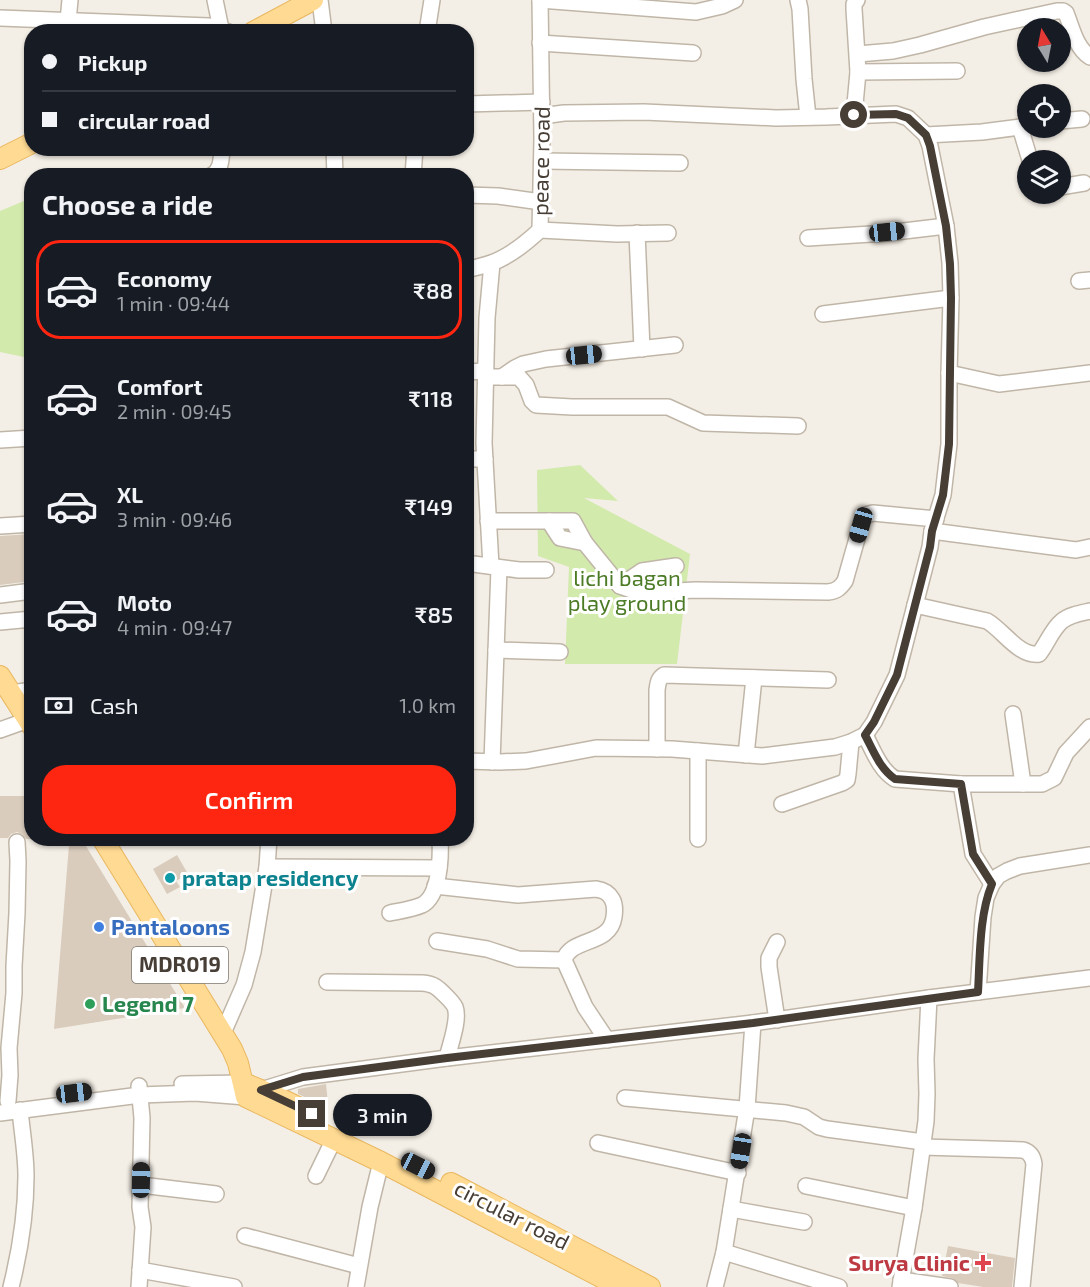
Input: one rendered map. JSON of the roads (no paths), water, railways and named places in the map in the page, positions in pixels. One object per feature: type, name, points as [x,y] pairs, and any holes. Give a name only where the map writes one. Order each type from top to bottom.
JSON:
[{"type":"main road","points":[[268,24],[313,0]]},
{"type":"main road","points":[[0,159],[24,147]]},
{"type":"main road","points":[[0,676],[24,713]]},
{"type":"main road","name":"MDR019","points":[[107,846],[223,1033],[250,1090]]},
{"type":"main road","name":"circular road","points":[[250,1090],[334,1139],[620,1287]]},
{"type":"main road","name":"circular road","points":[[250,1090],[385,1149],[650,1287]]},
{"type":"street","points":[[68,21],[70,0]]},
{"type":"street","points":[[215,0],[223,24]]},
{"type":"street","points":[[321,0],[323,24]]},
{"type":"street","points":[[429,24],[432,0]]},
{"type":"street","points":[[540,0],[696,12],[722,6],[735,0]]},
{"type":"street","name":"peace road","points":[[540,0],[542,109],[540,230],[668,233]]},
{"type":"street","points":[[798,0],[808,117]]},
{"type":"street","points":[[854,115],[858,72],[854,4],[857,0]]},
{"type":"street","points":[[858,54],[893,51],[1057,11],[1066,13],[1080,47],[1088,52]]},
{"type":"street","points":[[0,18],[153,24]]},
{"type":"street","points":[[540,43],[693,54]]},
{"type":"street","points":[[858,72],[957,71]]},
{"type":"street","points":[[474,105],[564,112],[644,112],[753,117],[896,114],[908,118],[926,135],[930,146],[946,226],[951,298],[949,444],[943,495],[897,675],[874,722],[865,735],[835,747],[789,753],[746,755],[657,749],[596,748],[526,761],[474,761]]},
{"type":"street","points":[[1071,120],[1082,118]]},
{"type":"street","points":[[926,135],[982,132],[1017,127]]},
{"type":"street","points":[[542,161],[680,163]]},
{"type":"street","points":[[1071,185],[1084,183]]},
{"type":"street","points":[[474,195],[540,202]]},
{"type":"street","points":[[808,238],[946,226]]},
{"type":"street","points":[[474,268],[492,263],[529,241],[540,230]]},
{"type":"street","points":[[637,233],[642,349]]},
{"type":"street","points":[[492,263],[485,374],[488,521],[495,567],[496,650],[492,762]]},
{"type":"street","points":[[824,314],[951,298]]},
{"type":"street","points":[[502,377],[515,368],[535,361],[675,345]]},
{"type":"street","points":[[474,373],[519,377],[526,385],[536,405],[668,407],[703,423],[798,426]]},
{"type":"street","points":[[949,373],[999,384],[1090,373]]},
{"type":"street","points":[[0,440],[24,438]]},
{"type":"street","points":[[0,445],[24,444]]},
{"type":"street","points":[[474,459],[485,459]]},
{"type":"street","points":[[488,521],[549,521],[560,538],[585,543],[621,586],[640,593],[695,590],[835,591],[841,587],[844,580],[862,521],[866,515],[873,513],[885,513],[934,525],[1076,550],[1090,547]]},
{"type":"street","points":[[0,526],[24,524]]},
{"type":"street","points":[[474,564],[519,570],[546,570]]},
{"type":"street","points":[[621,586],[642,571],[676,566]]},
{"type":"street","points":[[0,595],[24,592]]},
{"type":"street","points":[[915,605],[987,621],[1022,650],[1035,655],[1044,649],[1063,620],[1090,611]]},
{"type":"street","points":[[0,622],[24,620]]},
{"type":"street","points":[[496,650],[560,652]]},
{"type":"street","points":[[657,749],[657,690],[660,678],[664,675],[828,680]]},
{"type":"street","points":[[746,755],[754,678]]},
{"type":"street","points":[[12,693],[24,691]]},
{"type":"street","points":[[1013,714],[1023,784]]},
{"type":"street","points":[[0,730],[24,724]]},
{"type":"street","points":[[865,735],[883,768],[895,779],[961,784],[1042,784],[1054,778],[1066,753],[1090,727]]},
{"type":"street","points":[[782,804],[847,780],[850,742]]},
{"type":"street","points":[[698,751],[698,839]]},
{"type":"street","points":[[961,784],[973,854],[992,884]]},
{"type":"street","points":[[11,1287],[25,1203],[26,1173],[7,1107],[14,993],[17,842]]},
{"type":"street","points":[[223,1033],[244,984],[253,952],[268,846]]},
{"type":"street","points":[[390,913],[422,905],[429,900],[433,894],[439,868],[440,846]]},
{"type":"street","points":[[978,992],[986,898],[998,876],[1020,866],[1090,855]]},
{"type":"street","points":[[267,867],[439,868]]},
{"type":"street","points":[[435,886],[518,895],[604,891],[615,907],[613,923],[600,937],[571,949],[564,960],[585,1007],[607,1040]]},
{"type":"street","points":[[437,941],[487,949],[518,958],[564,960]]},
{"type":"street","points":[[777,942],[769,958],[769,967],[777,1020]]},
{"type":"street","points":[[7,1107],[140,1090],[250,1090],[303,1077],[777,1020],[1090,978]]},
{"type":"street","points":[[327,982],[422,983],[437,987],[456,1009],[456,1019],[447,1058]]},
{"type":"street","points":[[929,998],[926,1121],[901,1283],[950,1287]]},
{"type":"street","points":[[715,1287],[724,1252],[738,1173],[747,1108],[753,1023]]},
{"type":"street","points":[[139,1287],[143,1227],[140,1207],[142,1118],[140,1090]]},
{"type":"street","points":[[626,1098],[747,1108],[796,1115],[819,1128],[923,1144],[1027,1151],[1033,1158],[1034,1164],[1022,1287]]},
{"type":"street","points":[[316,1176],[334,1139]]},
{"type":"street","points":[[598,1143],[738,1173]]},
{"type":"street","points":[[356,1287],[370,1207],[381,1162]]},
{"type":"street","points":[[141,1185],[216,1194]]},
{"type":"street","points":[[806,1186],[914,1208]]},
{"type":"street","points":[[732,1209],[804,1222]]},
{"type":"street","points":[[245,1236],[359,1266]]},
{"type":"street","points":[[724,1252],[839,1287]]},
{"type":"street","points":[[140,1270],[234,1287]]},
{"type":"place","name":"pratap residency","points":[[170,878]]},
{"type":"place","name":"Pantaloons","points":[[99,927]]},
{"type":"place","name":"Legend 7","points":[[90,1004]]},
{"type":"place","name":"Surya Clinic","points":[[983,1263]]},
{"type":"park label","name":"lichi bagan play ground","points":[[627,590]]}]
